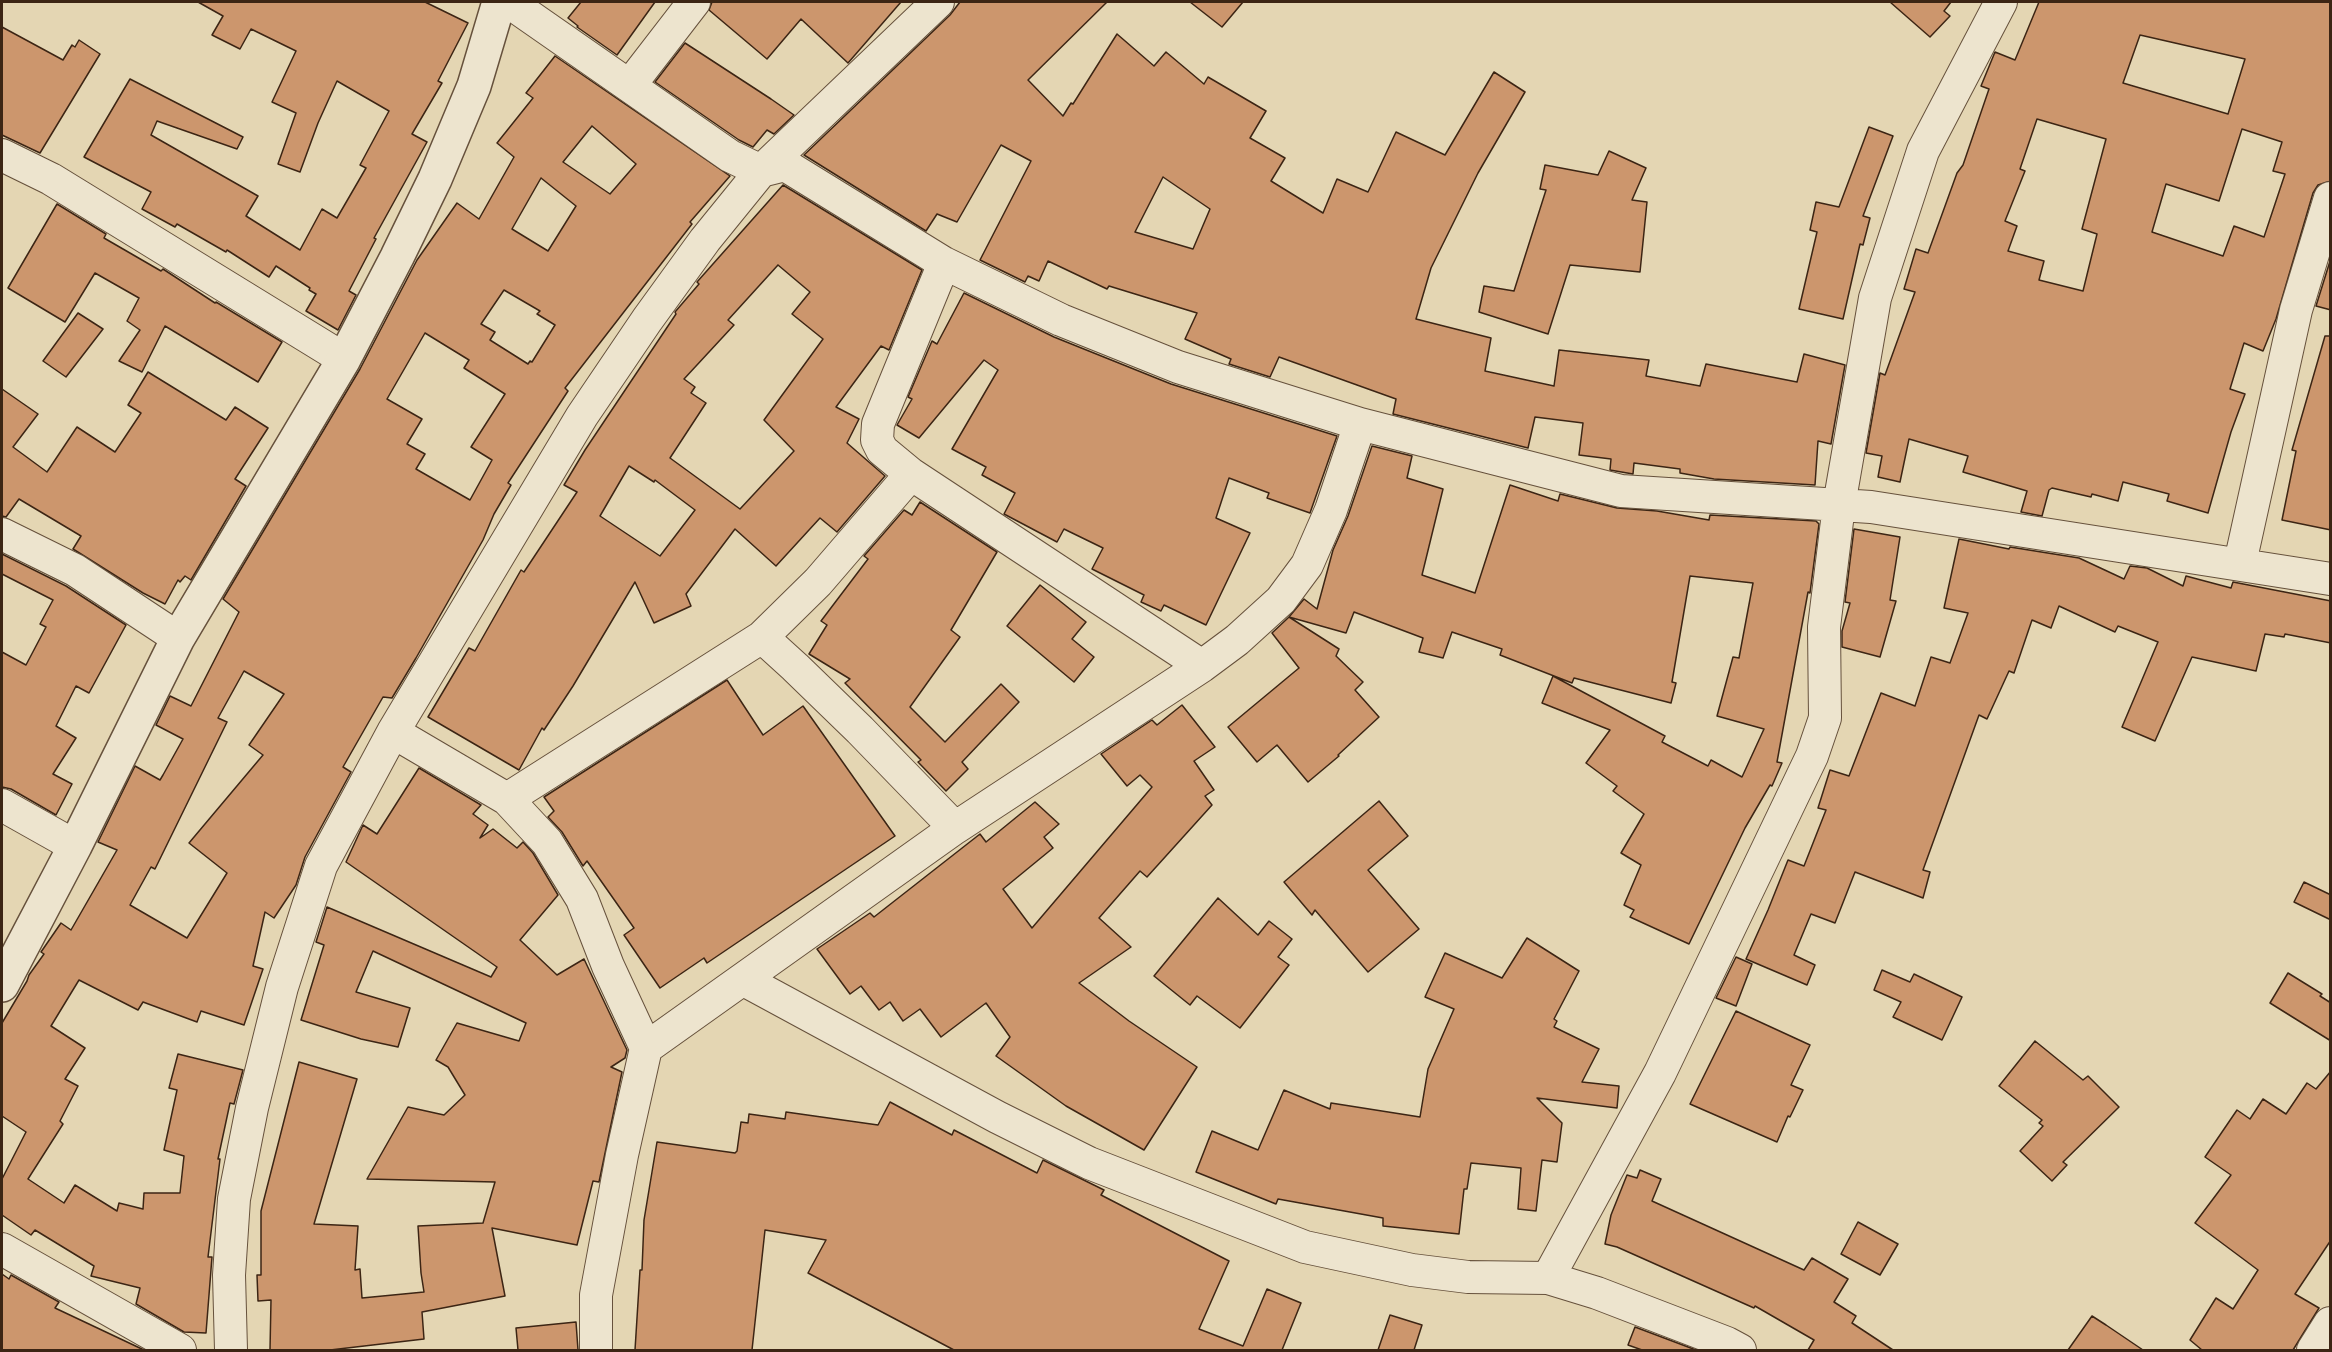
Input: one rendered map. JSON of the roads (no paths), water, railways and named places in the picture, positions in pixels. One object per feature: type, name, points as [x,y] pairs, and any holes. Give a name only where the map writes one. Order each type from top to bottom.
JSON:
[{"type":"street","points":[[630,85],[694,2]]},
{"type":"street","points":[[231,1350],[229,1275],[234,1199],[252,1108],[282,987],[321,866],[393,732],[582,416],[647,320],[705,240],[761,171],[938,2]]},
{"type":"street","points":[[1548,1278],[1660,1073],[1812,756],[1825,718],[1824,627],[1839,505],[1875,298],[1923,151],[2001,2]]},
{"type":"street","points":[[2,985],[75,846],[178,638],[344,359],[435,178],[474,86],[495,4],[630,85],[730,156],[761,171],[785,165],[944,263],[1061,320],[1178,367],[1359,424],[1621,491],[1871,507],[2331,579]]},
{"type":"street","points":[[2,155],[51,179],[344,359]]},
{"type":"street","points":[[2240,563],[2296,310],[2331,198]]},
{"type":"street","points":[[944,263],[878,424],[877,440],[882,450],[911,474],[1202,666]]},
{"type":"street","points":[[646,1048],[955,828],[1202,666],[1237,640],[1281,600],[1307,565],[1331,510],[1359,424]]},
{"type":"street","points":[[507,799],[762,638],[818,582],[911,474]]},
{"type":"street","points":[[2,534],[75,570],[178,638]]},
{"type":"street","points":[[762,638],[860,730],[955,828]]},
{"type":"street","points":[[393,732],[507,799],[547,842],[582,899],[608,966],[646,1048],[622,1155],[596,1294],[597,1350]]},
{"type":"street","points":[[2,805],[75,846]]},
{"type":"street","points":[[744,980],[997,1117],[1089,1163],[1294,1243],[1412,1270],[1468,1277],[1548,1278],[1597,1293],[1740,1350]]},
{"type":"street","points":[[2,1250],[180,1350]]},
{"type":"street","points":[[2313,1350],[2331,1323]]}]
